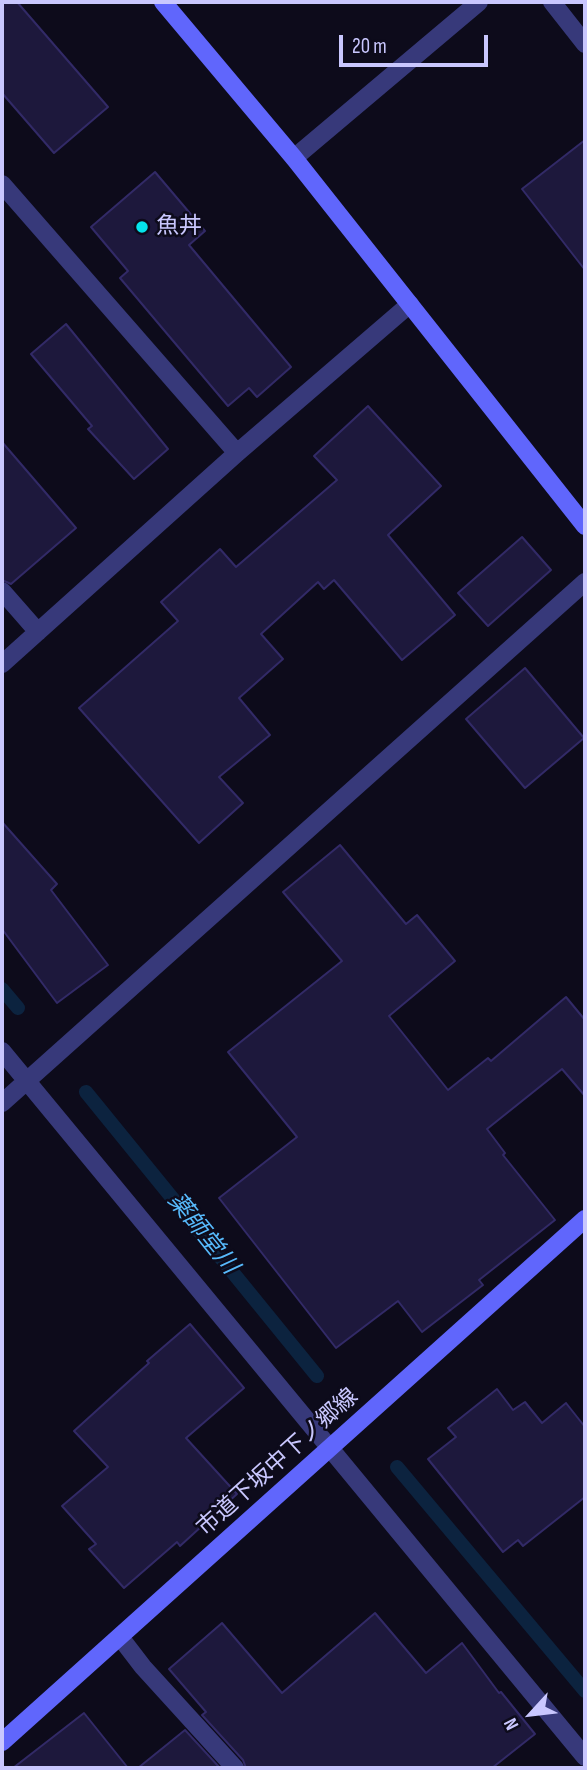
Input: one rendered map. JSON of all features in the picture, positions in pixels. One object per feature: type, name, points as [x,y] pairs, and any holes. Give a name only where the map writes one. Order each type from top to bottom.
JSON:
[{"type":"street","points":[[163,2],[294,158],[585,526]]},
{"type":"street","points":[[294,158],[479,2]]},
{"type":"street","points":[[552,2],[585,44]]},
{"type":"street","points":[[2,184],[237,453]]},
{"type":"street","points":[[2,664],[237,453],[410,304]]},
{"type":"street","points":[[2,1103],[585,582]]},
{"type":"street","points":[[2,591],[38,632]]},
{"type":"street","points":[[2,1051],[585,1757]]},
{"type":"street","name":"市道下坂中下ノ郷線","points":[[2,1742],[585,1219]]},
{"type":"street","points":[[120,1637],[143,1667],[235,1768]]},
{"type":"building","points":[[2,2],[17,2],[108,107],[54,153],[2,93]]},
{"type":"building","points":[[585,140],[585,270],[522,189]]},
{"type":"building","points":[[155,172],[205,231],[189,245],[291,367],[257,397],[249,388],[228,406],[120,278],[128,271],[91,227]]},
{"type":"building","points":[[66,324],[168,449],[134,479],[88,429],[92,426],[31,354]]},
{"type":"building","points":[[368,406],[441,486],[388,535],[455,615],[402,660],[334,580],[324,589],[318,582],[261,634],[283,659],[239,698],[270,735],[219,777],[243,803],[199,843],[79,708],[178,621],[161,602],[220,549],[236,567],[337,480],[314,456]]},
{"type":"building","points":[[2,442],[76,528],[11,584],[2,580]]},
{"type":"building","points":[[522,537],[551,570],[488,626],[458,593]]},
{"type":"building","points":[[525,668],[584,738],[525,788],[466,719]]},
{"type":"building","points":[[2,822],[57,884],[51,890],[108,965],[57,1003],[2,929]]},
{"type":"building","points":[[340,845],[406,924],[417,915],[455,961],[389,1016],[448,1090],[488,1058],[491,1061],[566,997],[585,1020],[585,1096],[562,1069],[487,1129],[505,1153],[503,1155],[555,1220],[479,1280],[483,1285],[422,1332],[398,1301],[336,1348],[219,1198],[297,1137],[228,1052],[342,961],[283,892]]},
{"type":"building","points":[[190,1324],[244,1388],[186,1438],[237,1494],[180,1546],[177,1542],[124,1588],[89,1549],[96,1544],[62,1506],[108,1467],[74,1431]]},
{"type":"building","points":[[497,1389],[513,1410],[525,1402],[542,1423],[566,1403],[585,1427],[585,1497],[523,1546],[518,1540],[503,1552],[428,1459],[456,1437],[448,1428]]},
{"type":"building","points":[[375,1613],[426,1673],[462,1643],[499,1693],[501,1692],[535,1734],[492,1768],[246,1768],[243,1760],[202,1715],[206,1712],[169,1669],[222,1623],[282,1693]]},
{"type":"building","points":[[84,1713],[128,1768],[13,1768]]},
{"type":"building","points":[[185,1730],[220,1768],[138,1768]]},
{"type":"waterway","name":"薬師堂川","points":[[2,989],[18,1008]]},
{"type":"waterway","name":"薬師堂川","points":[[86,1092],[317,1376]]},
{"type":"waterway","name":"薬師堂川","points":[[397,1467],[585,1691]]},
{"type":"place","name":"魚丼","points":[[142,227]]}]
